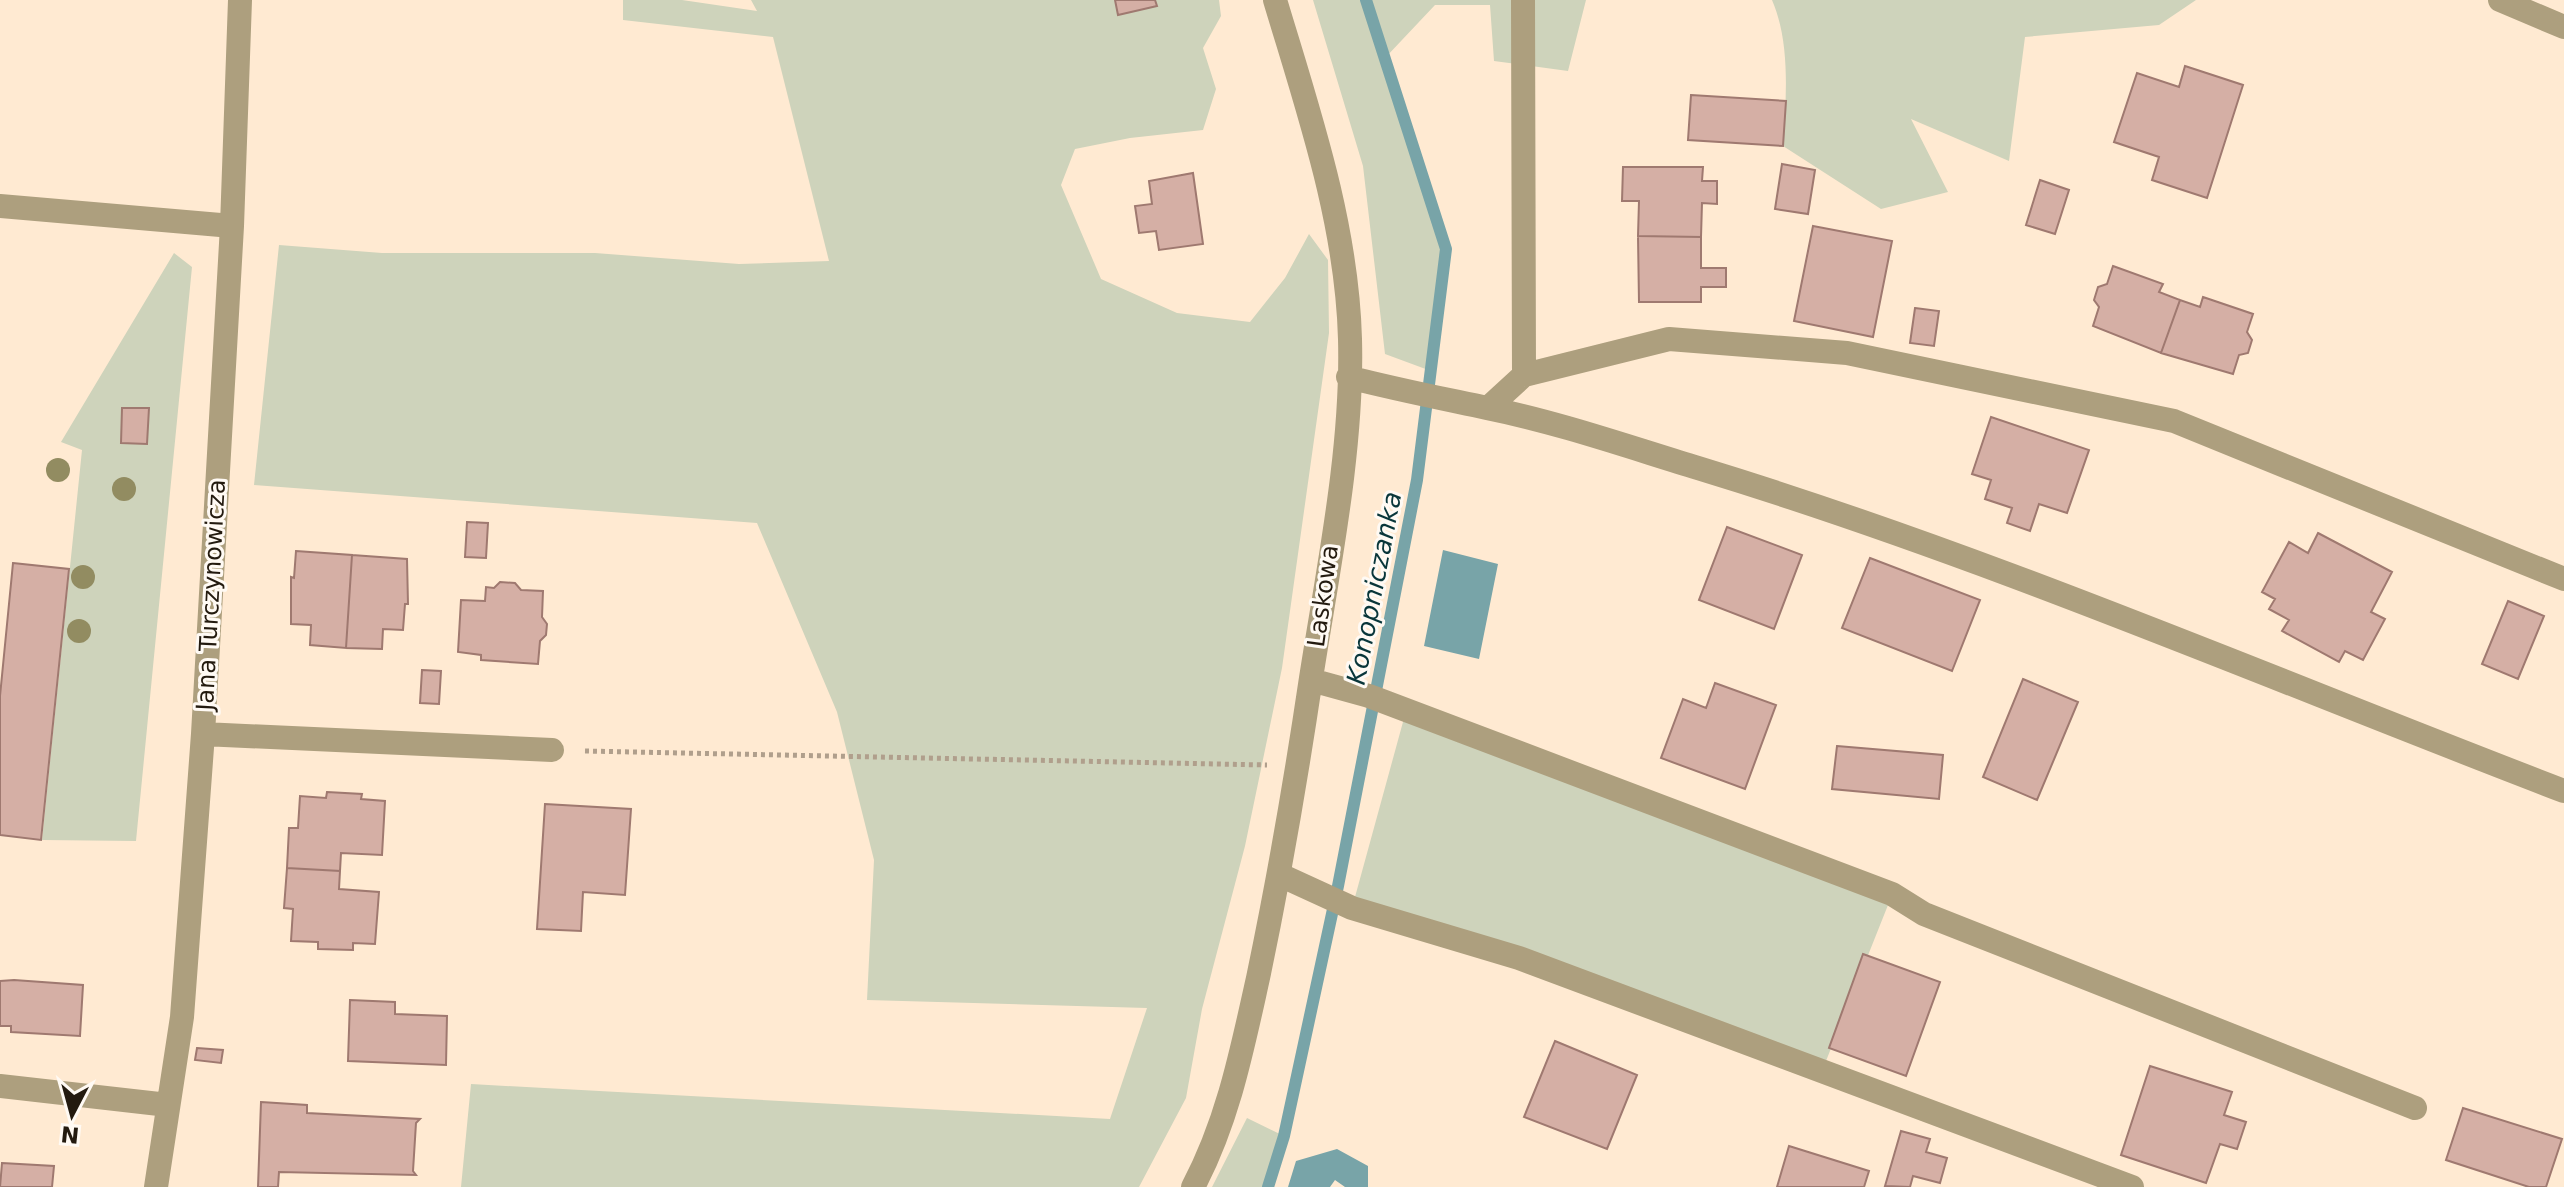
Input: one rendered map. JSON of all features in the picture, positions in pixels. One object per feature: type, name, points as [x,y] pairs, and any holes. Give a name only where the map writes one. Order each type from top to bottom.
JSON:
[{"type":"street","name":"Jana Turczynowicza","points":[[156,1187],[182,1017],[203,734],[232,226],[240,0]]},
{"type":"street","name":"Laskowa","points":[[1193,1187],[1233,1090],[1280,875],[1300,766],[1345,437],[1350,330],[1339,237],[1320,156],[1275,0]]},
{"type":"street","points":[[1523,0],[1524,375]]},
{"type":"street","points":[[2500,0],[2564,27]]},
{"type":"street","points":[[0,206],[232,226]]},
{"type":"street","points":[[1488,408],[1524,375],[1669,339],[1847,353],[2174,421],[2564,579]]},
{"type":"street","points":[[1348,377],[1443,401],[1488,408],[1699,468],[2058,591],[2564,791]]},
{"type":"street","points":[[1311,680],[1369,696],[1892,894],[1924,914],[2415,1108]]},
{"type":"street","points":[[203,734],[552,750]]},
{"type":"street","points":[[1280,875],[1352,908],[1519,958],[2132,1187]]},
{"type":"street","points":[[0,1086],[168,1105]]},
{"type":"path","points":[[552,750],[1300,766]]},
{"type":"green space","points":[[623,0],[682,0],[757,11],[751,0],[1219,0],[1221,16],[1203,48],[1216,89],[1203,130],[1130,138],[1075,149],[1061,185],[1101,279],[1177,313],[1250,322],[1285,278],[1309,234],[1328,260],[1329,333],[1282,668],[1245,846],[1202,1009],[1186,1098],[1139,1187],[461,1187],[471,1084],[1110,1119],[1147,1008],[867,1000],[874,860],[837,712],[757,523],[254,485],[279,245],[382,253],[595,253],[739,264],[829,261],[773,37],[623,20]]},
{"type":"green space","points":[[1313,0],[1586,0],[1568,71],[1494,61],[1490,5],[1435,5],[1385,58],[1446,249],[1431,371],[1385,354],[1363,166]]},
{"type":"green space","points":[[1772,0],[2196,0],[2159,25],[2025,37],[2009,161],[1911,119],[1948,192],[1881,209],[1783,146],[1785,53]]},
{"type":"green space","points":[[174,253],[192,267],[136,841],[42,840],[82,450],[61,442]]},
{"type":"green space","points":[[1406,711],[1890,900],[1822,1071],[1352,908]]},
{"type":"green space","points":[[1247,1118],[1284,1136],[1268,1187],[1212,1187]]},
{"type":"water","points":[[1443,550],[1498,564],[1479,659],[1424,646]]},
{"type":"water","points":[[1337,1149],[1368,1166],[1368,1187],[1345,1187],[1335,1180],[1330,1187],[1288,1187],[1296,1161]]},
{"type":"building","points":[[1115,0],[1155,0],[1157,6],[1118,15]]},
{"type":"building","points":[[2185,66],[2243,85],[2207,198],[2152,180],[2159,157],[2114,142],[2137,73],[2179,87]]},
{"type":"building","points":[[1691,95],[1786,101],[1783,146],[1688,140]]},
{"type":"building","points":[[1782,164],[1815,170],[1808,214],[1775,209]]},
{"type":"building","points":[[1623,167],[1703,167],[1702,181],[1717,181],[1717,204],[1702,203],[1701,237],[1638,236],[1639,201],[1622,201]]},
{"type":"building","points":[[1193,173],[1203,244],[1159,250],[1156,231],[1139,233],[1135,206],[1152,204],[1149,181]]},
{"type":"building","points":[[2040,180],[2069,190],[2055,234],[2026,225]]},
{"type":"building","points":[[1813,226],[1892,241],[1873,337],[1794,321]]},
{"type":"building","points":[[1638,236],[1701,237],[1701,268],[1726,268],[1726,287],[1701,287],[1701,302],[1639,302]]},
{"type":"building","points":[[2113,266],[2163,284],[2159,292],[2180,300],[2161,353],[2093,326],[2099,307],[2094,300],[2098,287],[2107,284]]},
{"type":"building","points":[[2203,297],[2253,314],[2247,332],[2252,340],[2248,353],[2239,355],[2233,374],[2161,353],[2180,300],[2200,307]]},
{"type":"building","points":[[1915,308],[1939,311],[1934,346],[1910,343]]},
{"type":"building","points":[[122,408],[149,408],[147,444],[121,443]]},
{"type":"building","points":[[1991,417],[2089,450],[2067,513],[2039,504],[2030,531],[2007,523],[2012,508],[1985,499],[1991,480],[1972,474]]},
{"type":"building","points":[[467,522],[488,523],[486,558],[465,557]]},
{"type":"building","points":[[1727,527],[1802,555],[1774,629],[1699,600]]},
{"type":"building","points":[[2318,533],[2392,572],[2371,612],[2385,619],[2363,660],[2345,651],[2339,662],[2282,631],[2289,620],[2269,609],[2275,599],[2262,592],[2289,542],[2308,553]]},
{"type":"building","points":[[296,551],[352,555],[346,648],[310,645],[311,625],[291,624],[291,577],[294,578]]},
{"type":"building","points":[[352,555],[407,559],[408,604],[405,604],[403,630],[383,629],[382,649],[346,648]]},
{"type":"building","points":[[1870,558],[1980,600],[1952,671],[1842,628]]},
{"type":"building","points":[[13,563],[69,569],[41,840],[0,835],[0,696]]},
{"type":"building","points":[[500,582],[515,583],[521,590],[543,591],[542,617],[547,624],[546,635],[540,641],[538,664],[481,660],[481,655],[458,652],[461,600],[485,601],[486,587],[494,588]]},
{"type":"building","points":[[2508,601],[2544,616],[2518,679],[2482,664]]},
{"type":"building","points":[[422,670],[441,671],[439,704],[420,703]]},
{"type":"building","points":[[2023,679],[2078,702],[2037,800],[1983,777]]},
{"type":"building","points":[[1715,683],[1776,705],[1745,789],[1661,758],[1683,699],[1706,708]]},
{"type":"building","points":[[1837,746],[1943,755],[1939,799],[1832,789]]},
{"type":"building","points":[[327,792],[362,794],[361,799],[385,801],[382,855],[341,853],[340,871],[287,868],[289,828],[298,828],[300,796],[326,798]]},
{"type":"building","points":[[545,804],[631,809],[625,895],[583,892],[581,931],[537,929]]},
{"type":"building","points":[[287,868],[340,871],[339,889],[379,892],[375,944],[353,943],[353,950],[318,949],[318,942],[291,941],[293,909],[284,908]]},
{"type":"building","points":[[1863,954],[1940,982],[1906,1076],[1829,1048]]},
{"type":"building","points":[[0,981],[83,985],[80,1036],[11,1032],[11,1026],[0,1026]]},
{"type":"building","points":[[350,1000],[395,1002],[395,1014],[447,1016],[446,1065],[348,1061]]},
{"type":"building","points":[[1555,1041],[1637,1075],[1607,1149],[1524,1117]]},
{"type":"building","points":[[197,1048],[223,1050],[221,1063],[195,1060]]},
{"type":"building","points":[[2150,1066],[2232,1092],[2224,1115],[2246,1122],[2237,1149],[2220,1144],[2206,1183],[2121,1155]]},
{"type":"building","points":[[261,1102],[307,1105],[307,1113],[420,1119],[416,1123],[413,1171],[416,1175],[279,1172],[278,1187],[258,1187]]},
{"type":"building","points":[[2463,1108],[2562,1139],[2546,1187],[2529,1187],[2446,1160]]},
{"type":"building","points":[[1901,1131],[1930,1139],[1926,1152],[1947,1158],[1940,1183],[1913,1176],[1910,1187],[1885,1186]]},
{"type":"building","points":[[1789,1146],[1869,1171],[1864,1187],[1777,1187]]},
{"type":"building","points":[[2,1163],[54,1166],[52,1187],[0,1187]]},
{"type":"waterway","name":"Konopniczanka","points":[[1268,1187],[1284,1136],[1338,886],[1417,480],[1446,249],[1366,0]]}]
